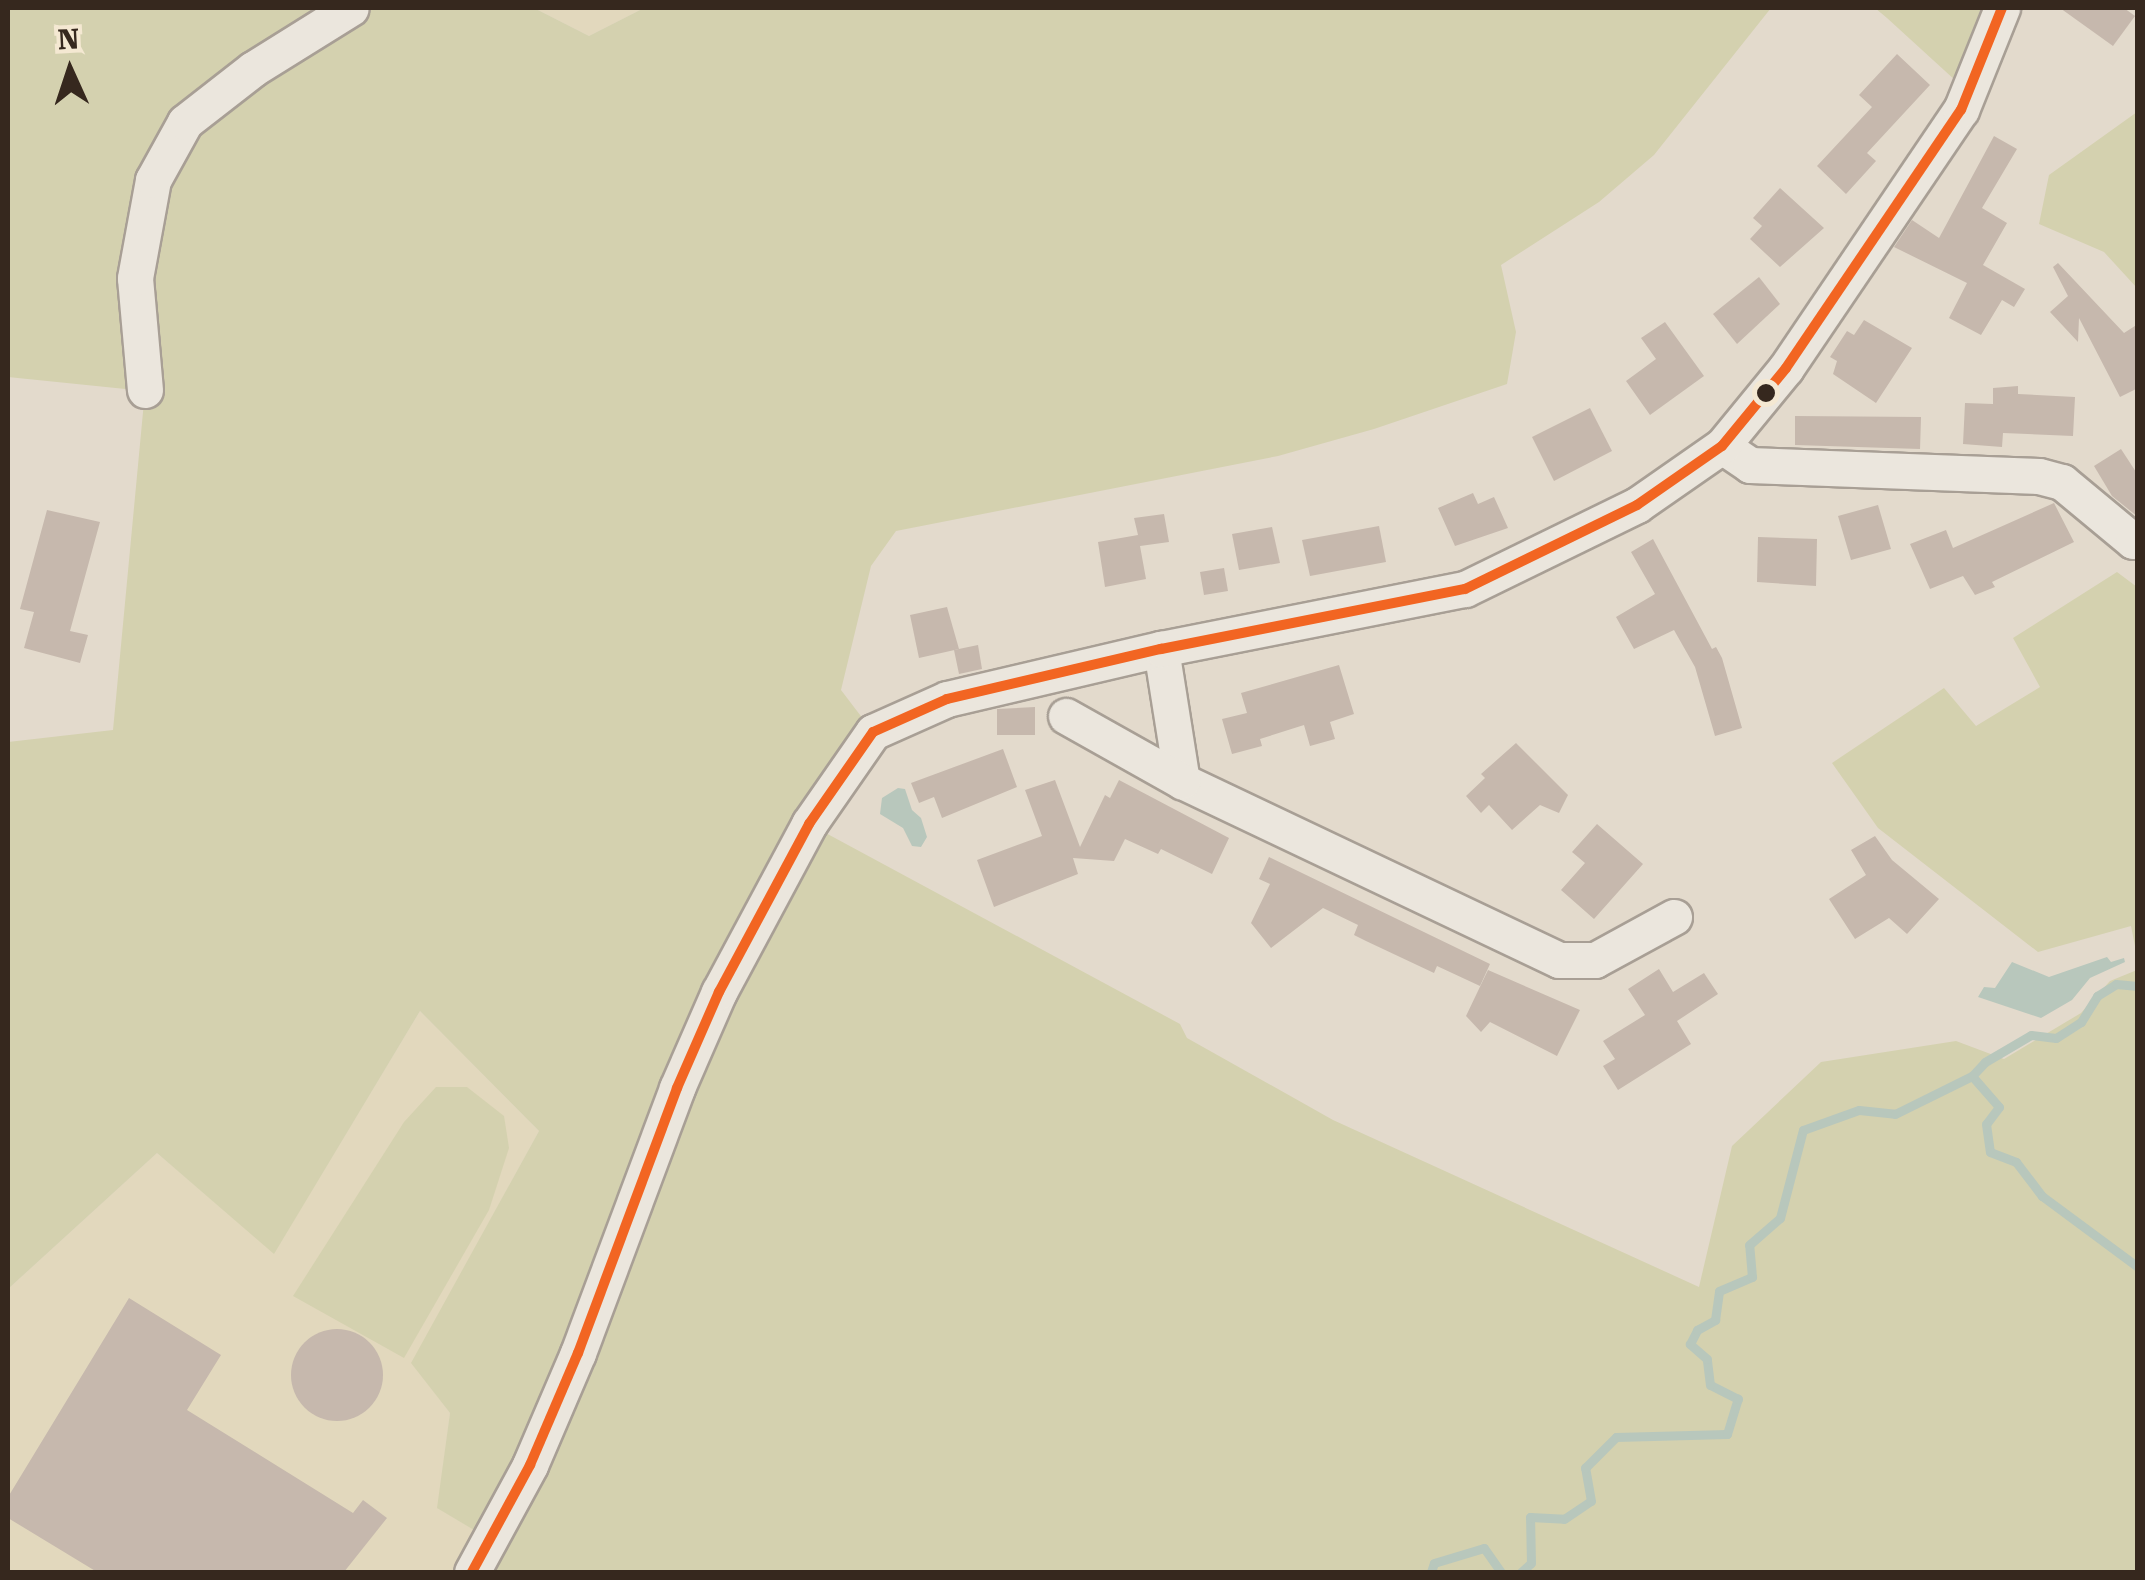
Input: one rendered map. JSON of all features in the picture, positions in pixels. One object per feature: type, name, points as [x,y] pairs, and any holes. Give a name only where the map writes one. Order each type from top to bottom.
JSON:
[{"type":"street","points":[[145,390],[135,278],[152,180],[185,122],[254,69],[351,8]]},
{"type":"street","points":[[472,1572],[530,1464],[585,1334],[676,1088],[719,992],[809,824],[873,732],[947,699],[1160,649],[1464,589],[1637,505],[1722,446],[1786,368],[1962,110],[2002,8]]},
{"type":"street","points":[[1722,446],[1750,465],[2039,476],[2062,482],[2134,541],[2138,539]]},
{"type":"street","points":[[1160,649],[1182,781]]},
{"type":"street","points":[[1066,716],[1182,781],[1560,960],[1595,960],[1674,917]]},
{"type":"shaded area","points":[[8,8],[534,8],[589,36],[644,8],[1771,8],[1654,155],[1599,202],[1501,265],[1516,332],[1507,384],[1374,429],[1278,456],[896,531],[871,566],[841,690],[873,732],[809,824],[1180,1024],[1187,1038],[1333,1120],[1699,1287],[1732,1146],[1821,1062],[1956,1041],[2004,1059],[2081,1013],[2110,981],[2137,970],[2137,1572],[472,1572],[489,1539],[437,1508],[450,1413],[411,1363],[539,1131],[420,1011],[274,1254],[157,1153],[8,1289],[8,742],[113,730],[145,391],[8,377]]},
{"type":"shaded area","points":[[534,8],[644,8],[589,36]]},
{"type":"shaded area","points":[[1875,8],[1981,8],[1956,81],[1887,18]]},
{"type":"shaded area","points":[[2137,112],[2137,288],[2104,252],[2039,224],[2049,175]]},
{"type":"shaded area","points":[[2117,572],[2137,587],[2137,956],[2131,926],[2038,952],[1878,828],[1832,763],[1944,688],[1976,726],[2040,687],[2013,638]]},
{"type":"shaded area","points":[[898,788],[905,789],[912,810],[921,818],[927,837],[921,847],[912,846],[903,828],[880,814],[882,798]]},
{"type":"shaded area","points":[[2107,957],[2111,962],[2124,958],[2125,962],[2090,978],[2072,1000],[2041,1018],[1978,997],[1984,987],[1995,988],[2012,962],[2049,977]]},
{"type":"shaded area","points":[[420,1011],[539,1131],[412,1363],[450,1413],[438,1508],[489,1539],[472,1572],[8,1572],[8,1289],[157,1153],[274,1253]]},
{"type":"shaded area","points":[[436,1087],[467,1087],[504,1116],[509,1148],[489,1210],[404,1358],[293,1296],[404,1122]]},
{"type":"building","points":[[2060,8],[2124,8],[2135,16],[2113,46]]},
{"type":"building","points":[[1897,54],[1930,85],[1867,153],[1876,161],[1846,194],[1817,166],[1872,107],[1859,95]]},
{"type":"building","points":[[1994,136],[2017,149],[1982,208],[2007,223],[1983,265],[2025,289],[2014,307],[2002,300],[1981,335],[1949,318],[1967,283],[1894,247],[1912,220],[1939,238]]},
{"type":"building","points":[[1780,188],[1824,228],[1780,267],[1750,239],[1762,226],[1753,218]]},
{"type":"building","points":[[2058,263],[2124,333],[2138,324],[2138,388],[2120,397],[2079,318],[2078,342],[2050,312],[2068,296],[2053,267]]},
{"type":"building","points":[[1759,277],[1780,304],[1737,344],[1713,314]]},
{"type":"building","points":[[1864,320],[1912,348],[1876,403],[1833,374],[1837,361],[1830,357],[1847,331],[1854,335]]},
{"type":"building","points":[[1665,322],[1704,376],[1650,415],[1626,381],[1656,359],[1641,338]]},
{"type":"building","points":[[2018,386],[2018,394],[2075,397],[2073,436],[2003,433],[2002,447],[1963,444],[1965,403],[1993,404],[1993,388]]},
{"type":"building","points":[[1590,408],[1612,451],[1554,481],[1532,437]]},
{"type":"building","points":[[1795,416],[1921,417],[1920,449],[1795,445]]},
{"type":"building","points":[[2121,449],[2138,475],[2138,517],[2112,496],[2094,466]]},
{"type":"building","points":[[1473,493],[1478,504],[1494,497],[1508,528],[1455,546],[1438,508]]},
{"type":"building","points":[[2054,503],[2074,542],[1992,582],[1995,587],[1975,595],[1963,576],[1930,589],[1910,544],[1946,530],[1953,548]]},
{"type":"building","points":[[1878,505],[1891,549],[1851,560],[1838,516]]},
{"type":"building","points":[[47,510],[100,522],[70,631],[88,635],[80,663],[24,648],[34,612],[20,609]]},
{"type":"building","points":[[1164,514],[1169,542],[1140,546],[1146,579],[1105,587],[1098,542],[1138,535],[1134,518]]},
{"type":"building","points":[[1379,526],[1386,562],[1310,576],[1302,540]]},
{"type":"building","points":[[1272,527],[1280,563],[1239,570],[1232,534]]},
{"type":"building","points":[[1758,537],[1817,539],[1816,586],[1757,582]]},
{"type":"building","points":[[1653,539],[1712,649],[1716,647],[1722,658],[1742,728],[1715,736],[1695,667],[1674,630],[1634,649],[1616,617],[1655,594],[1631,552]]},
{"type":"building","points":[[1224,568],[1228,591],[1204,595],[1200,572]]},
{"type":"building","points":[[947,607],[959,649],[919,658],[910,615]]},
{"type":"building","points":[[978,645],[982,669],[959,674],[954,650]]},
{"type":"building","points":[[1339,665],[1354,714],[1330,722],[1335,739],[1310,746],[1304,725],[1260,739],[1262,746],[1232,754],[1222,719],[1247,713],[1241,693]]},
{"type":"building","points":[[1035,707],[1035,735],[997,735],[997,709]]},
{"type":"building","points":[[1516,743],[1568,795],[1559,813],[1540,805],[1512,830],[1489,805],[1481,813],[1466,796],[1485,778],[1481,774]]},
{"type":"building","points":[[1003,749],[1017,787],[942,818],[934,797],[919,803],[911,783]]},
{"type":"building","points":[[1055,780],[1080,847],[1105,795],[1110,798],[1119,780],[1229,838],[1212,874],[1161,849],[1158,854],[1125,839],[1114,861],[1073,858],[1078,874],[994,907],[977,860],[1042,836],[1025,790]]},
{"type":"building","points":[[1597,824],[1643,864],[1594,919],[1561,890],[1585,863],[1572,852]]},
{"type":"building","points":[[1875,836],[1892,860],[1939,899],[1907,934],[1889,918],[1855,939],[1829,899],[1866,875],[1851,850]]},
{"type":"building","points":[[1269,857],[1490,964],[1480,986],[1437,966],[1434,973],[1366,941],[1354,935],[1358,925],[1323,908],[1271,948],[1251,923],[1270,884],[1259,879]]},
{"type":"building","points":[[1659,969],[1673,992],[1704,973],[1718,994],[1677,1021],[1691,1044],[1618,1090],[1603,1066],[1615,1059],[1603,1041],[1645,1015],[1628,989]]},
{"type":"building","points":[[1488,970],[1580,1010],[1557,1056],[1490,1022],[1481,1032],[1466,1016]]},
{"type":"building","points":[[129,1298],[221,1355],[187,1410],[353,1513],[363,1500],[387,1518],[344,1572],[97,1572],[8,1518],[8,1497]]},
{"type":"building","points":[[337,1329],[355,1332],[370,1342],[380,1357],[380,1393],[370,1408],[355,1418],[337,1421],[319,1418],[304,1408],[294,1393],[291,1375],[294,1357],[304,1342],[319,1332]]},
{"type":"waterway","points":[[1521,1572],[1531,1563],[1530,1517],[1564,1519],[1591,1501],[1585,1468],[1616,1437],[1727,1434],[1738,1399],[1710,1385],[1707,1359],[1690,1344],[1697,1330],[1715,1320],[1719,1291],[1752,1277],[1749,1245],[1780,1218],[1803,1130],[1859,1110],[1895,1114],[1972,1076],[1985,1062],[2031,1035],[2056,1038],[2081,1022],[2097,996],[2116,984],[2138,986]]},
{"type":"waterway","points":[[1972,1076],[1999,1107],[1986,1124],[1990,1152],[2016,1162],[2042,1196],[2138,1267]]},
{"type":"waterway","points":[[1431,1572],[1434,1563],[1484,1548],[1501,1572]]},
{"type":"transit line","points":[[472,1572],[530,1465],[578,1353],[677,1088],[719,992],[809,824],[873,732],[947,699],[1161,649],[1465,589],[1637,505],[1722,446],[1786,368],[1961,110],[2002,8]]}]
